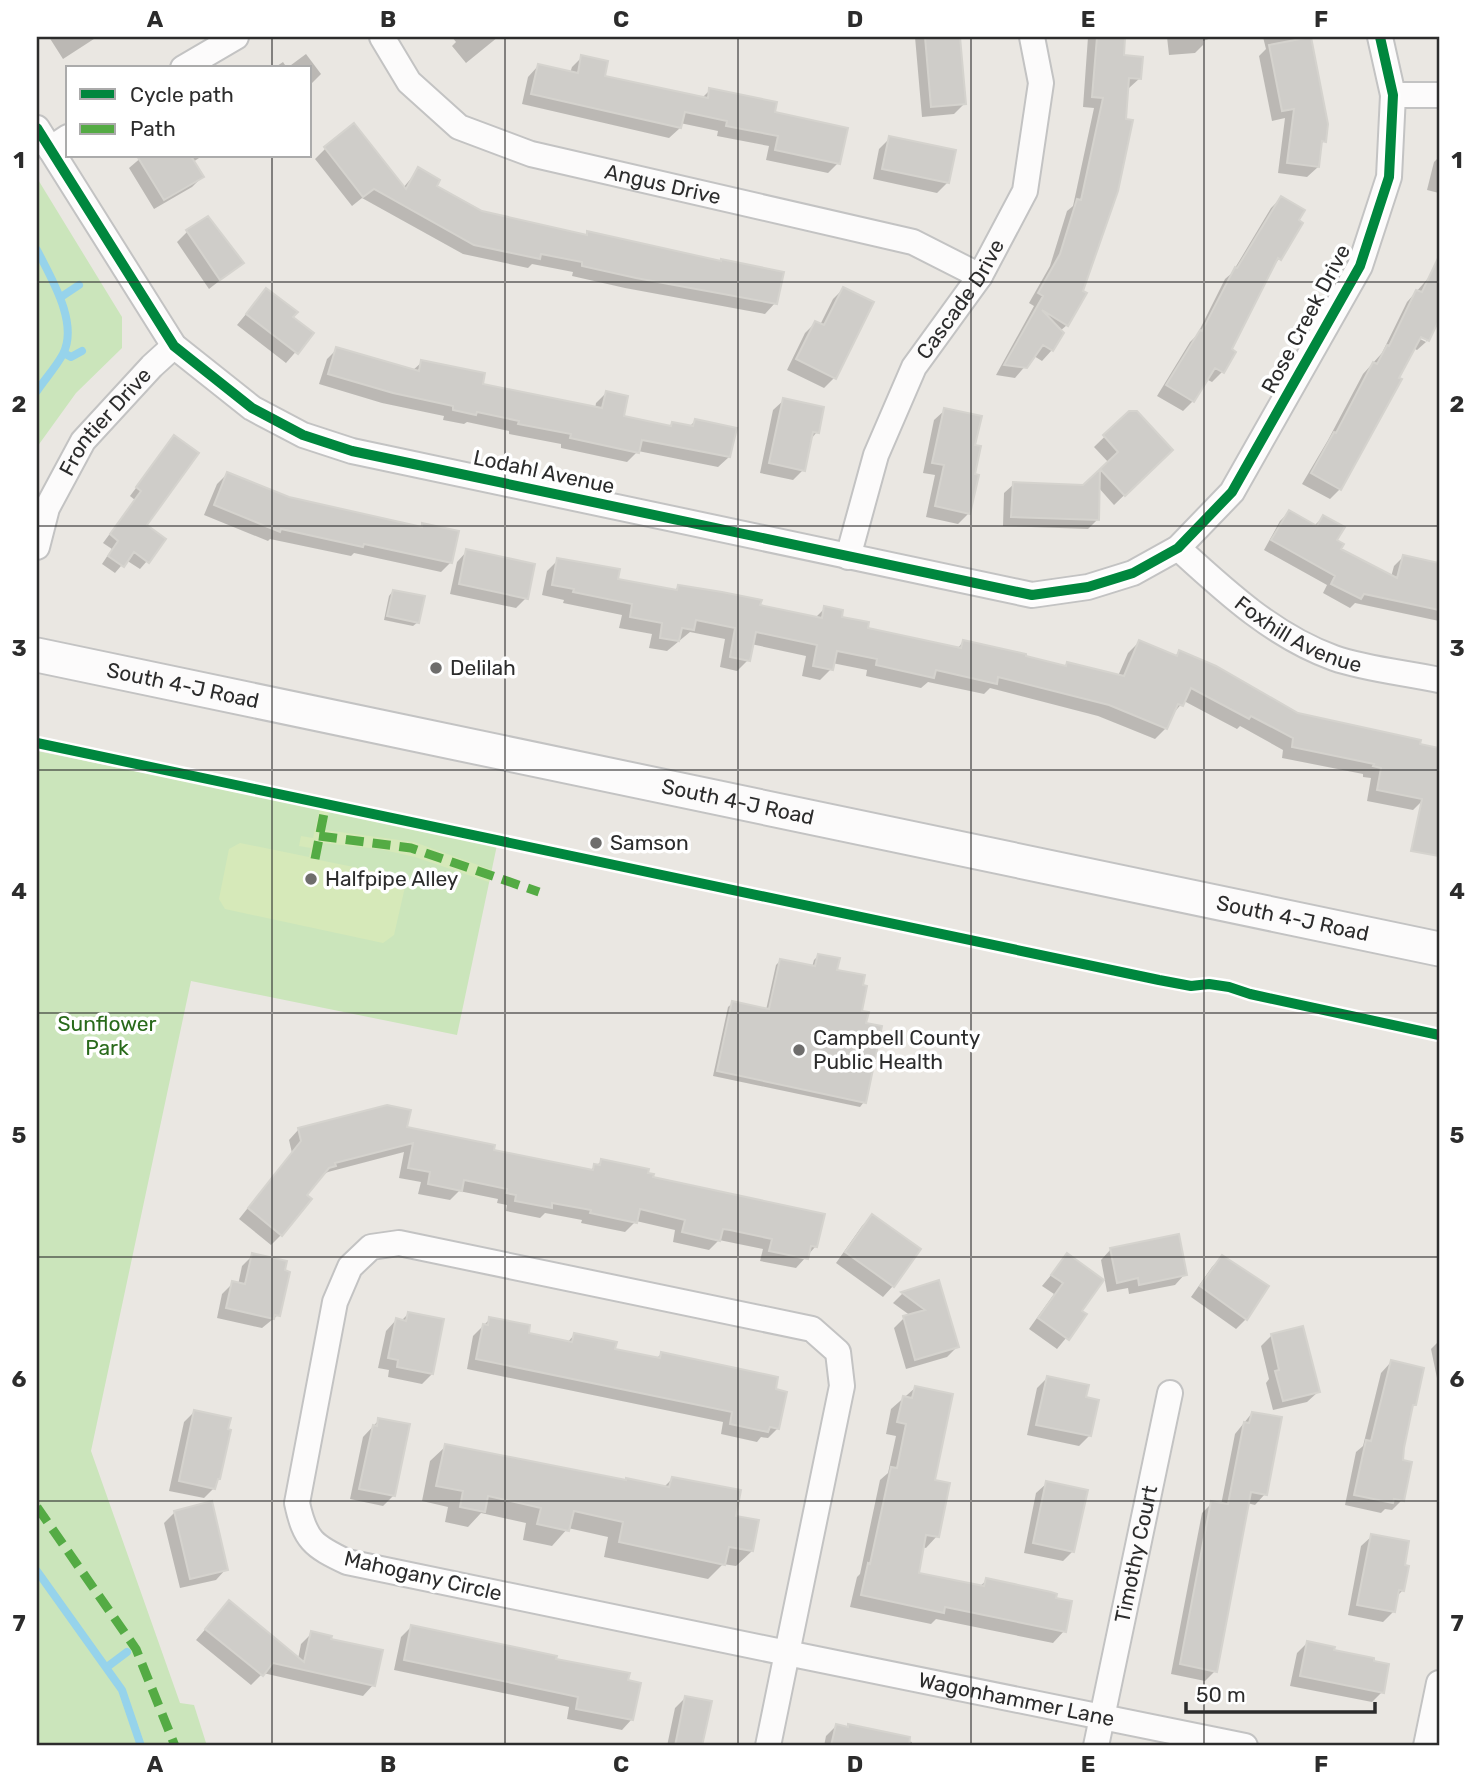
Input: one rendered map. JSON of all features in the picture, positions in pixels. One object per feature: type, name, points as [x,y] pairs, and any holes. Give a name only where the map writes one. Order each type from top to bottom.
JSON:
[{"type":"main road","name":"South 4-J Road","points":[[37,656],[1439,948]]},
{"type":"street","points":[[186,66],[236,37]]},
{"type":"street","name":"Angus Drive","points":[[382,37],[409,82],[459,127],[531,154],[914,242],[980,276]]},
{"type":"street","name":"Cascade Drive","points":[[848,557],[876,455],[914,367],[980,276],[1025,191],[1041,83],[1032,37]]},
{"type":"street","name":"Rose Creek Drive","points":[[1178,548],[1231,492],[1360,266],[1389,177],[1392,95],[1380,37]]},
{"type":"street","points":[[1392,95],[1439,95]]},
{"type":"street","name":"Lodahl Avenue","points":[[37,128],[59,143]]},
{"type":"street","name":"Lodahl Avenue","points":[[67,158],[174,346],[252,408],[303,435],[352,452],[1032,596],[1088,587],[1133,573],[1178,548]]},
{"type":"street","name":"Frontier Drive","points":[[37,547],[47,508],[83,441],[174,346]]},
{"type":"street","name":"Foxhill Avenue","points":[[1178,548],[1228,595],[1296,642],[1337,659],[1439,680]]},
{"type":"street","name":"Mahogany Circle","points":[[768,1746],[842,1385],[838,1352],[812,1329],[399,1243],[371,1247],[350,1267],[335,1302],[297,1503],[302,1530],[321,1550],[347,1562],[787,1653]]},
{"type":"street","name":"Timothy Court","points":[[1096,1746],[1170,1393]]},
{"type":"street","name":"Wagonhammer Lane","points":[[787,1653],[1245,1746]]},
{"type":"street","points":[[1426,1746],[1439,1683]]},
{"type":"green space","points":[[37,178],[122,317],[122,348],[76,393],[37,447]]},
{"type":"green space","name":"Sunflower Park","points":[[37,751],[497,845],[457,1035],[191,981],[91,1451],[180,1703],[194,1705],[207,1746],[37,1746]]},
{"type":"green space","name":"Halfpipe Alley","points":[[320,809],[329,811],[325,830],[414,842],[492,870],[489,882],[415,857],[379,849],[323,843],[319,860],[398,876],[405,887],[394,935],[383,943],[225,909],[219,899],[229,849],[240,843],[309,857],[311,848],[299,846],[301,836],[313,838]]},
{"type":"building","points":[[925,37],[960,37],[966,104],[931,107]]},
{"type":"building","points":[[1097,37],[1125,38],[1124,55],[1143,57],[1141,79],[1129,78],[1126,119],[1133,120],[1118,191],[1083,291],[1087,293],[1068,326],[1042,310],[1064,333],[1053,351],[1043,345],[1027,368],[1004,365],[1043,296],[1038,293],[1060,254],[1077,199],[1081,200],[1103,98],[1092,97]]},
{"type":"building","points":[[1311,37],[1328,124],[1326,142],[1322,141],[1319,167],[1287,163],[1294,109],[1282,111],[1269,45]]},
{"type":"building","points":[[581,55],[608,61],[605,76],[708,98],[709,88],[777,102],[775,112],[848,128],[840,164],[775,150],[778,136],[726,126],[727,121],[685,112],[681,128],[531,94],[538,64],[578,73]]},
{"type":"building","points":[[354,123],[406,189],[418,167],[440,180],[437,186],[482,211],[587,235],[587,231],[784,272],[777,304],[636,278],[582,266],[582,262],[541,254],[540,259],[474,245],[374,189],[363,197],[324,147]]},
{"type":"building","points":[[889,136],[956,150],[949,183],[882,169]]},
{"type":"building","points":[[138,158],[192,158],[204,177],[164,200]]},
{"type":"building","points":[[1281,196],[1305,210],[1299,220],[1303,223],[1281,260],[1278,258],[1232,349],[1236,352],[1224,373],[1215,368],[1194,402],[1166,385],[1200,330],[1202,331],[1235,267],[1237,268]]},
{"type":"building","points":[[208,216],[244,263],[220,280],[186,230]]},
{"type":"building","points":[[1439,256],[1439,320],[1429,341],[1421,337],[1399,378],[1402,379],[1341,490],[1311,473],[1334,432],[1336,433],[1373,362],[1377,364],[1387,345],[1389,346],[1416,290],[1422,292]]},
{"type":"building","points":[[843,287],[874,302],[836,379],[796,359],[815,321],[824,325]]},
{"type":"building","points":[[266,288],[298,312],[293,317],[314,333],[298,354],[246,314]]},
{"type":"building","points":[[336,347],[419,371],[421,360],[485,373],[483,384],[602,408],[606,391],[628,396],[624,416],[671,426],[672,422],[693,426],[695,419],[737,428],[730,457],[642,440],[639,453],[570,438],[571,434],[518,424],[519,421],[453,410],[453,406],[393,393],[328,374]]},
{"type":"building","points":[[783,398],[824,407],[819,433],[813,432],[805,471],[769,463]]},
{"type":"building","points":[[944,408],[982,416],[975,445],[981,446],[975,474],[979,475],[970,514],[935,506],[944,465],[932,463]]},
{"type":"building","points":[[1129,411],[1137,411],[1173,450],[1125,496],[1100,469],[1118,452],[1103,435]]},
{"type":"building","points":[[174,435],[199,453],[147,525],[166,539],[149,563],[134,552],[124,567],[108,556],[118,541],[110,534],[141,491],[136,487]]},
{"type":"building","points":[[1100,469],[1099,520],[1011,517],[1013,482],[1083,485]]},
{"type":"building","points":[[227,472],[289,497],[422,527],[422,523],[459,531],[452,563],[281,529],[280,532],[214,505]]},
{"type":"building","points":[[1289,510],[1317,526],[1323,515],[1345,527],[1337,540],[1344,544],[1341,549],[1397,578],[1403,555],[1439,563],[1439,610],[1364,594],[1361,599],[1331,584],[1335,576],[1271,540]]},
{"type":"building","points":[[466,549],[535,564],[528,599],[459,584]]},
{"type":"building","points":[[557,558],[620,569],[618,579],[677,590],[678,585],[722,592],[762,600],[760,605],[822,618],[824,606],[843,610],[842,617],[869,622],[868,628],[961,648],[963,640],[1066,666],[1067,662],[1124,676],[1139,640],[1177,656],[1179,650],[1216,666],[1298,713],[1421,740],[1420,744],[1439,748],[1439,856],[1411,851],[1422,799],[1377,790],[1381,768],[1373,766],[1374,764],[1292,747],[1293,738],[1251,716],[1249,719],[1191,688],[1183,706],[1178,704],[1167,729],[1109,705],[998,677],[997,684],[936,670],[934,678],[876,665],[877,659],[837,651],[833,670],[813,666],[817,645],[756,632],[750,661],[730,657],[735,628],[696,620],[694,630],[682,628],[679,641],[660,638],[662,623],[630,617],[632,604],[552,585]]},
{"type":"building","points":[[393,590],[425,596],[419,623],[387,616]]},
{"type":"building","name":"Campbell County Public Health","points":[[818,954],[840,958],[837,970],[865,975],[863,985],[867,986],[862,1011],[869,1012],[866,1023],[882,1026],[866,1103],[717,1071],[732,1001],[769,1009],[780,959],[815,966]]},
{"type":"building","points":[[387,1105],[411,1110],[407,1127],[495,1145],[494,1150],[593,1170],[594,1164],[600,1165],[601,1159],[649,1169],[648,1173],[654,1174],[653,1177],[825,1214],[817,1247],[811,1246],[808,1259],[769,1251],[772,1239],[723,1229],[720,1241],[682,1232],[685,1220],[640,1209],[637,1223],[590,1213],[591,1210],[552,1203],[552,1208],[515,1201],[516,1195],[506,1193],[507,1189],[464,1180],[462,1191],[428,1184],[430,1172],[408,1168],[413,1143],[335,1163],[336,1166],[329,1168],[307,1195],[312,1199],[282,1236],[248,1208],[301,1141],[298,1128]]},
{"type":"building","points":[[872,1214],[921,1249],[894,1287],[845,1252]]},
{"type":"building","points":[[1179,1234],[1187,1275],[1139,1285],[1138,1278],[1117,1283],[1110,1248]]},
{"type":"building","points":[[252,1253],[287,1261],[285,1270],[290,1272],[280,1316],[275,1315],[274,1319],[226,1308],[232,1281],[245,1284]]},
{"type":"building","points":[[1067,1253],[1104,1280],[1082,1311],[1087,1314],[1069,1340],[1038,1318],[1063,1283],[1051,1275]]},
{"type":"building","points":[[1222,1255],[1269,1286],[1247,1320],[1200,1286]]},
{"type":"building","points":[[939,1280],[959,1347],[915,1360],[903,1316],[925,1310],[901,1292]]},
{"type":"building","points":[[408,1312],[444,1319],[433,1374],[397,1367],[398,1360],[388,1358],[396,1318],[406,1321]]},
{"type":"building","points":[[489,1317],[530,1325],[529,1333],[572,1342],[574,1333],[617,1342],[615,1349],[660,1358],[661,1352],[778,1377],[776,1389],[787,1392],[779,1429],[770,1427],[768,1432],[730,1424],[732,1412],[476,1359],[483,1324],[488,1325]]},
{"type":"building","points":[[1303,1326],[1320,1392],[1283,1401],[1275,1371],[1279,1370],[1271,1334]]},
{"type":"building","points":[[1391,1360],[1424,1368],[1404,1448],[1403,1460],[1412,1462],[1404,1501],[1394,1499],[1393,1503],[1354,1495],[1366,1440],[1371,1441]]},
{"type":"building","points":[[1047,1376],[1089,1385],[1086,1397],[1099,1400],[1091,1436],[1036,1425]]},
{"type":"building","points":[[915,1386],[953,1394],[935,1480],[950,1483],[939,1537],[926,1535],[919,1573],[984,1586],[986,1578],[1057,1594],[1056,1598],[1072,1601],[1066,1632],[945,1607],[944,1613],[861,1595],[891,1467],[897,1468],[906,1424],[897,1422],[903,1396],[912,1398]]},
{"type":"building","points":[[194,1410],[231,1418],[228,1429],[231,1430],[220,1479],[215,1489],[179,1481]]},
{"type":"building","points":[[1252,1412],[1282,1417],[1267,1495],[1251,1492],[1217,1672],[1180,1664],[1211,1501],[1228,1504],[1244,1422],[1249,1423]]},
{"type":"building","points":[[378,1418],[410,1424],[395,1496],[359,1489],[373,1425],[377,1426]]},
{"type":"building","points":[[445,1444],[669,1487],[672,1477],[741,1490],[736,1516],[759,1520],[753,1551],[729,1547],[725,1565],[619,1542],[623,1522],[574,1511],[569,1531],[537,1524],[541,1508],[488,1496],[485,1512],[460,1507],[463,1491],[436,1486]]},
{"type":"building","points":[[1046,1481],[1088,1490],[1074,1552],[1033,1543]]},
{"type":"building","points":[[212,1501],[228,1570],[190,1579],[174,1511]]},
{"type":"building","points":[[1371,1534],[1409,1541],[1405,1565],[1409,1566],[1404,1591],[1399,1590],[1395,1612],[1357,1605]]},
{"type":"building","points":[[229,1600],[304,1662],[311,1631],[332,1636],[331,1639],[383,1650],[375,1686],[273,1663],[263,1676],[205,1629]]},
{"type":"building","points":[[411,1625],[557,1656],[556,1659],[630,1673],[628,1680],[641,1683],[633,1720],[576,1709],[578,1697],[404,1660]]},
{"type":"building","points":[[1307,1641],[1389,1664],[1384,1693],[1300,1676]]},
{"type":"building","points":[[685,1696],[712,1701],[702,1746],[675,1746]]},
{"type":"building","points":[[836,1724],[910,1737],[909,1746],[831,1746]]},
{"type":"waterway","points":[[37,250],[56,287],[68,329],[63,354],[37,391]]},
{"type":"waterway","points":[[61,297],[79,285]]},
{"type":"waterway","points":[[64,353],[71,357],[82,351]]},
{"type":"waterway","points":[[37,1571],[122,1690],[141,1746]]},
{"type":"waterway","points":[[107,1667],[127,1652]]},
{"type":"marked path","points":[[315,859],[326,803]]},
{"type":"marked path","points":[[319,836],[411,848],[539,892]]},
{"type":"marked path","points":[[37,1507],[136,1649],[175,1746]]},
{"type":"cycle path","points":[[37,128],[174,346],[252,408],[303,435],[352,451],[1032,595],[1088,587],[1133,573],[1178,548],[1232,492],[1360,266],[1389,177],[1393,95],[1380,37]]},
{"type":"cycle path","points":[[37,743],[1159,980],[1191,986],[1209,984],[1229,987],[1250,994],[1439,1035]]},
{"type":"place","name":"Delilah","points":[[436,668]]},
{"type":"place","name":"Samson","points":[[596,843]]},
{"type":"place","name":"Halfpipe Alley","points":[[311,879]]},
{"type":"place","name":"Campbell County Public Health","points":[[799,1050]]}]
